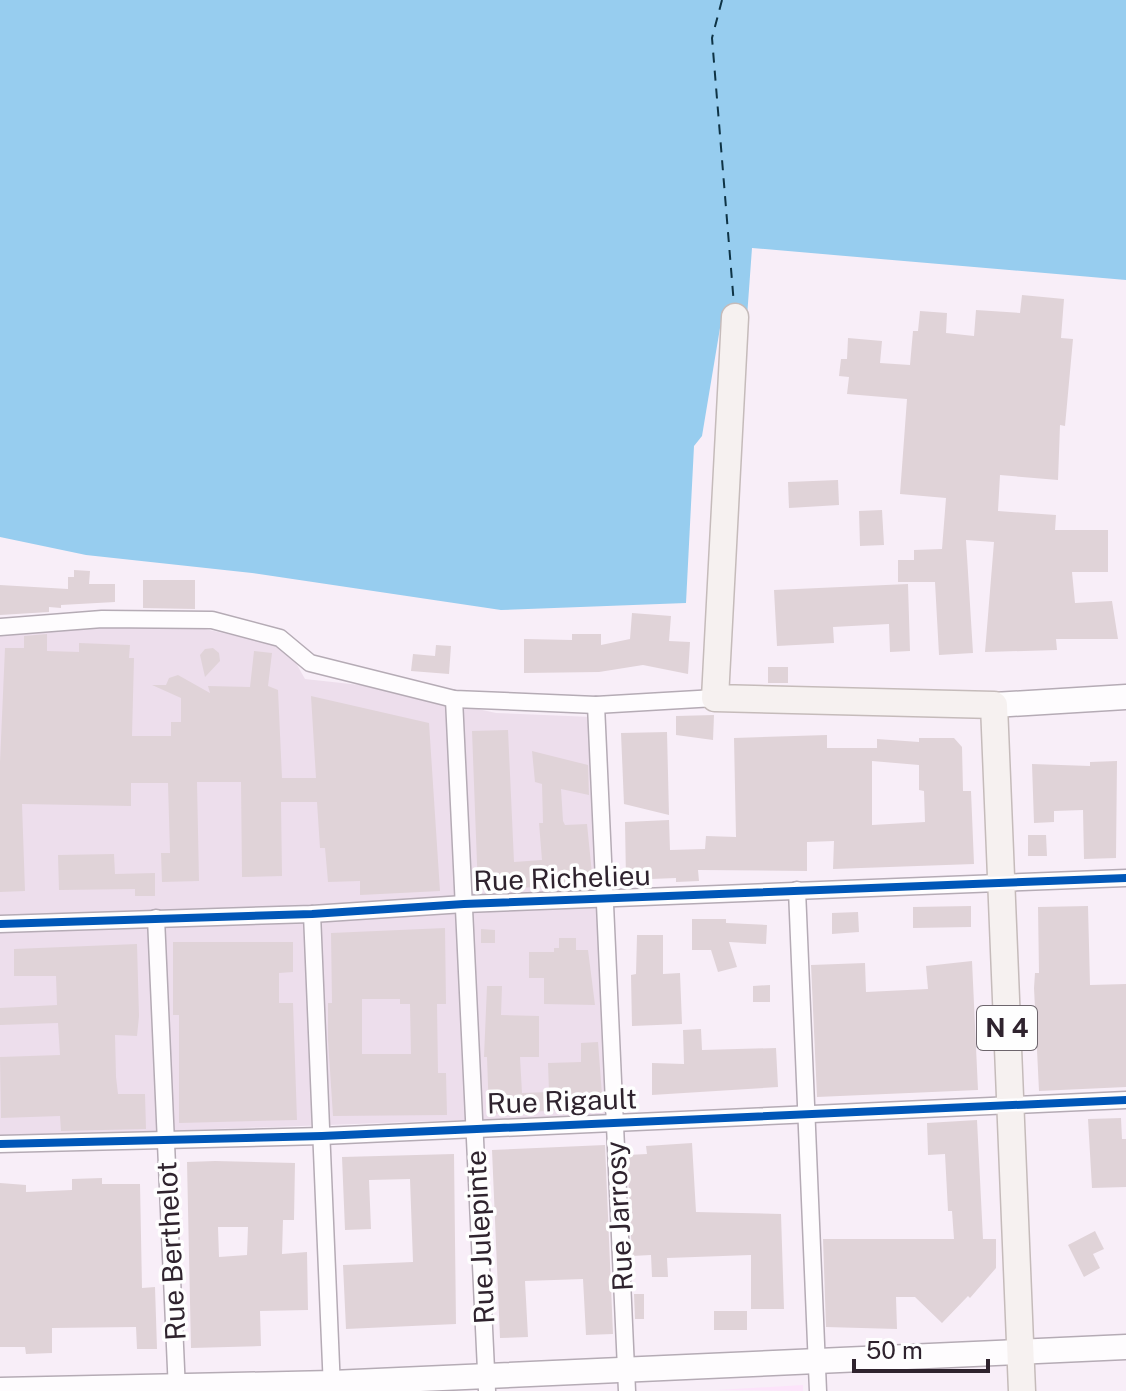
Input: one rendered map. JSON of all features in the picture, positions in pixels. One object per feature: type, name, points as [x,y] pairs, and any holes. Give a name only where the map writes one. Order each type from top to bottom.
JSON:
[{"type":"main road","points":[[735,317],[715,698],[994,705],[1126,697]]},
{"type":"main road","name":"N 4","points":[[994,705],[1022,1391]]},
{"type":"main road","points":[[0,1390],[626,1381],[818,1363],[1126,1347]]},
{"type":"street","points":[[0,627],[102,619],[212,620],[280,638],[310,663],[454,699],[596,705],[715,698]]},
{"type":"street","name":"Rue Julepinte","points":[[454,699],[487,1383]]},
{"type":"street","name":"Rue Jarrosy","points":[[596,705],[626,1381]]},
{"type":"street","name":"Rue Richelieu","points":[[0,924],[312,914],[464,904],[1126,878]]},
{"type":"street","points":[[797,890],[818,1391]]},
{"type":"street","points":[[312,914],[332,1387]]},
{"type":"street","name":"Rue Berthelot","points":[[156,918],[177,1388]]},
{"type":"street","name":"Rue Rigault","points":[[0,1144],[322,1136],[475,1126],[1126,1100]]},
{"type":"shaded area","points":[[182,624],[287,647],[305,679],[378,687],[496,713],[592,717],[610,872],[624,1114],[0,1137],[0,633]]},
{"type":"shaded area","points":[[803,1385],[803,1391],[717,1390]]},
{"type":"water","points":[[0,0],[1126,0],[1126,280],[752,248],[747,317],[722,316],[702,436],[694,446],[686,603],[501,610],[252,573],[86,555],[0,537]]},
{"type":"building","points":[[1022,295],[1064,299],[1061,338],[1073,339],[1065,426],[1060,425],[1058,480],[1000,475],[998,511],[1056,515],[1055,530],[1108,530],[1108,572],[1072,572],[1075,603],[1112,601],[1118,639],[1056,639],[1057,650],[985,652],[994,542],[966,540],[973,653],[939,655],[935,582],[898,582],[898,560],[914,560],[914,550],[942,549],[946,498],[900,494],[907,399],[847,394],[849,377],[839,376],[841,359],[847,359],[848,338],[882,341],[880,363],[910,365],[913,331],[918,331],[920,311],[947,313],[946,333],[974,336],[976,310],[1020,313]]},
{"type":"building","points":[[838,480],[839,505],[789,508],[788,482]]},
{"type":"building","points":[[882,510],[884,545],[860,546],[859,511]]},
{"type":"building","points":[[74,570],[90,571],[89,584],[115,584],[115,602],[61,605],[61,608],[49,607],[49,612],[0,615],[0,585],[68,589],[68,577],[74,577]]},
{"type":"building","points":[[143,580],[195,580],[195,609],[143,608]]},
{"type":"building","points":[[908,584],[910,651],[890,652],[889,624],[833,627],[834,643],[777,646],[774,590]]},
{"type":"building","points":[[632,613],[671,616],[669,641],[690,642],[688,674],[643,665],[599,672],[524,673],[524,639],[572,640],[572,634],[601,634],[601,645],[630,639]]},
{"type":"building","points":[[47,634],[47,651],[79,652],[79,643],[130,645],[129,658],[134,658],[132,736],[171,736],[171,722],[181,722],[181,698],[152,685],[166,685],[169,678],[178,675],[210,693],[208,686],[250,687],[254,651],[272,653],[268,686],[278,690],[282,778],[316,778],[311,696],[429,723],[440,891],[360,895],[360,881],[328,882],[325,848],[320,848],[317,802],[281,802],[282,876],[242,877],[241,782],[197,782],[199,881],[162,882],[161,853],[170,853],[168,783],[131,783],[131,806],[22,804],[25,891],[0,892],[0,762],[5,648],[24,648],[24,636]]},
{"type":"building","points":[[436,645],[451,646],[449,674],[411,671],[413,654],[435,656]]},
{"type":"building","points":[[213,648],[219,653],[220,661],[205,677],[200,655],[205,649]]},
{"type":"building","points":[[768,667],[788,667],[788,683],[768,683]]},
{"type":"building","points":[[714,715],[713,740],[676,735],[676,716]]},
{"type":"building","points":[[508,730],[514,862],[542,860],[539,823],[543,823],[542,784],[535,782],[532,751],[588,765],[589,795],[561,789],[565,825],[587,824],[593,884],[478,890],[472,731]]},
{"type":"building","points":[[667,732],[669,815],[624,804],[621,733]]},
{"type":"building","points":[[827,735],[827,748],[877,748],[877,739],[919,742],[919,738],[954,738],[962,747],[963,791],[971,791],[974,864],[833,869],[834,841],[807,842],[807,871],[698,870],[699,881],[676,882],[676,878],[626,880],[625,822],[669,820],[670,850],[705,849],[706,836],[736,837],[734,738]],"holes":[[[872,761],[919,765],[919,790],[924,791],[925,822],[872,825]]]},
{"type":"building","points":[[1117,761],[1116,858],[1084,859],[1083,810],[1054,811],[1054,822],[1034,823],[1032,764],[1090,766],[1090,762]]},
{"type":"building","points":[[1028,835],[1046,835],[1047,856],[1028,856]]},
{"type":"building","points":[[114,854],[115,874],[155,873],[155,896],[135,896],[135,889],[59,890],[58,855]]},
{"type":"building","points":[[971,906],[971,927],[913,928],[913,907]]},
{"type":"building","points":[[1088,906],[1090,985],[1126,984],[1126,1087],[1039,1091],[1034,988],[1035,973],[1039,973],[1038,907]]},
{"type":"building","points":[[858,912],[859,932],[832,934],[832,913]]},
{"type":"building","points":[[692,919],[726,919],[726,923],[767,925],[766,944],[729,942],[737,967],[718,972],[711,950],[692,950]]},
{"type":"building","points":[[445,928],[446,1004],[437,1004],[438,1073],[446,1073],[447,1115],[333,1116],[328,1040],[328,1003],[332,1003],[331,933]],"holes":[[[362,999],[400,999],[400,1004],[410,1004],[411,1054],[362,1054]]]},
{"type":"building","points":[[481,929],[495,930],[495,943],[481,943]]},
{"type":"building","points":[[637,935],[663,935],[663,974],[680,973],[682,1024],[632,1026],[631,975],[636,974]]},
{"type":"building","points":[[559,938],[576,938],[576,950],[588,950],[595,1005],[544,1004],[544,978],[529,978],[529,952],[554,952],[554,948],[559,948]]},
{"type":"building","points":[[173,942],[293,942],[293,972],[279,973],[279,1003],[293,1003],[297,1120],[179,1123],[179,1015],[173,1015]]},
{"type":"building","points":[[137,944],[137,1036],[115,1035],[116,1077],[118,1094],[145,1094],[146,1129],[61,1131],[60,1116],[1,1118],[0,1057],[60,1055],[58,1023],[0,1025],[0,1008],[57,1005],[56,976],[14,976],[14,949]]},
{"type":"building","points":[[972,961],[978,1090],[817,1097],[811,965],[865,963],[866,992],[928,989],[926,966]]},
{"type":"building","points":[[770,985],[770,1002],[753,1002],[753,986]]},
{"type":"building","points":[[487,986],[502,986],[501,1015],[539,1016],[539,1057],[520,1057],[522,1093],[549,1092],[548,1063],[581,1062],[581,1043],[598,1042],[603,1108],[489,1114],[487,1057],[484,1057]]},
{"type":"building","points":[[701,1029],[702,1050],[776,1048],[778,1087],[652,1095],[652,1063],[684,1064],[683,1030]]},
{"type":"building","points":[[1121,1118],[1122,1139],[1126,1139],[1126,1187],[1092,1188],[1088,1119]]},
{"type":"building","points":[[977,1120],[983,1239],[996,1239],[996,1268],[970,1298],[968,1296],[942,1323],[915,1297],[896,1297],[897,1329],[826,1327],[823,1239],[954,1239],[952,1211],[948,1211],[945,1154],[928,1155],[927,1123]]},
{"type":"building","points":[[692,1143],[696,1212],[781,1214],[784,1309],[751,1309],[751,1255],[667,1258],[668,1277],[652,1277],[651,1255],[632,1256],[627,1155],[647,1154],[646,1146]]},
{"type":"building","points":[[605,1145],[613,1334],[586,1335],[583,1279],[525,1281],[528,1337],[500,1338],[492,1150]]},
{"type":"building","points":[[454,1154],[456,1324],[346,1329],[343,1265],[413,1262],[410,1179],[369,1180],[371,1229],[345,1230],[342,1157]]},
{"type":"building","points":[[187,1162],[295,1163],[294,1220],[283,1220],[282,1254],[307,1252],[308,1310],[260,1311],[261,1346],[191,1348]],"holes":[[[218,1227],[248,1227],[247,1255],[219,1257]]]},
{"type":"building","points":[[102,1178],[102,1184],[140,1184],[142,1288],[155,1287],[157,1349],[137,1349],[136,1327],[52,1328],[52,1353],[26,1354],[25,1347],[0,1347],[0,1183],[26,1185],[26,1192],[72,1190],[72,1179]]},
{"type":"building","points":[[1095,1231],[1104,1249],[1093,1254],[1100,1268],[1084,1277],[1068,1245]]},
{"type":"building","points":[[634,1294],[644,1294],[644,1319],[635,1319]]},
{"type":"building","points":[[714,1311],[747,1311],[747,1330],[714,1330]]},
{"type":"ferry route","points":[[722,0],[712,38],[734,305]]},
{"type":"cycle path","points":[[0,924],[312,914],[464,904],[1126,878]]},
{"type":"cycle path","points":[[0,1144],[322,1136],[1126,1100]]}]
